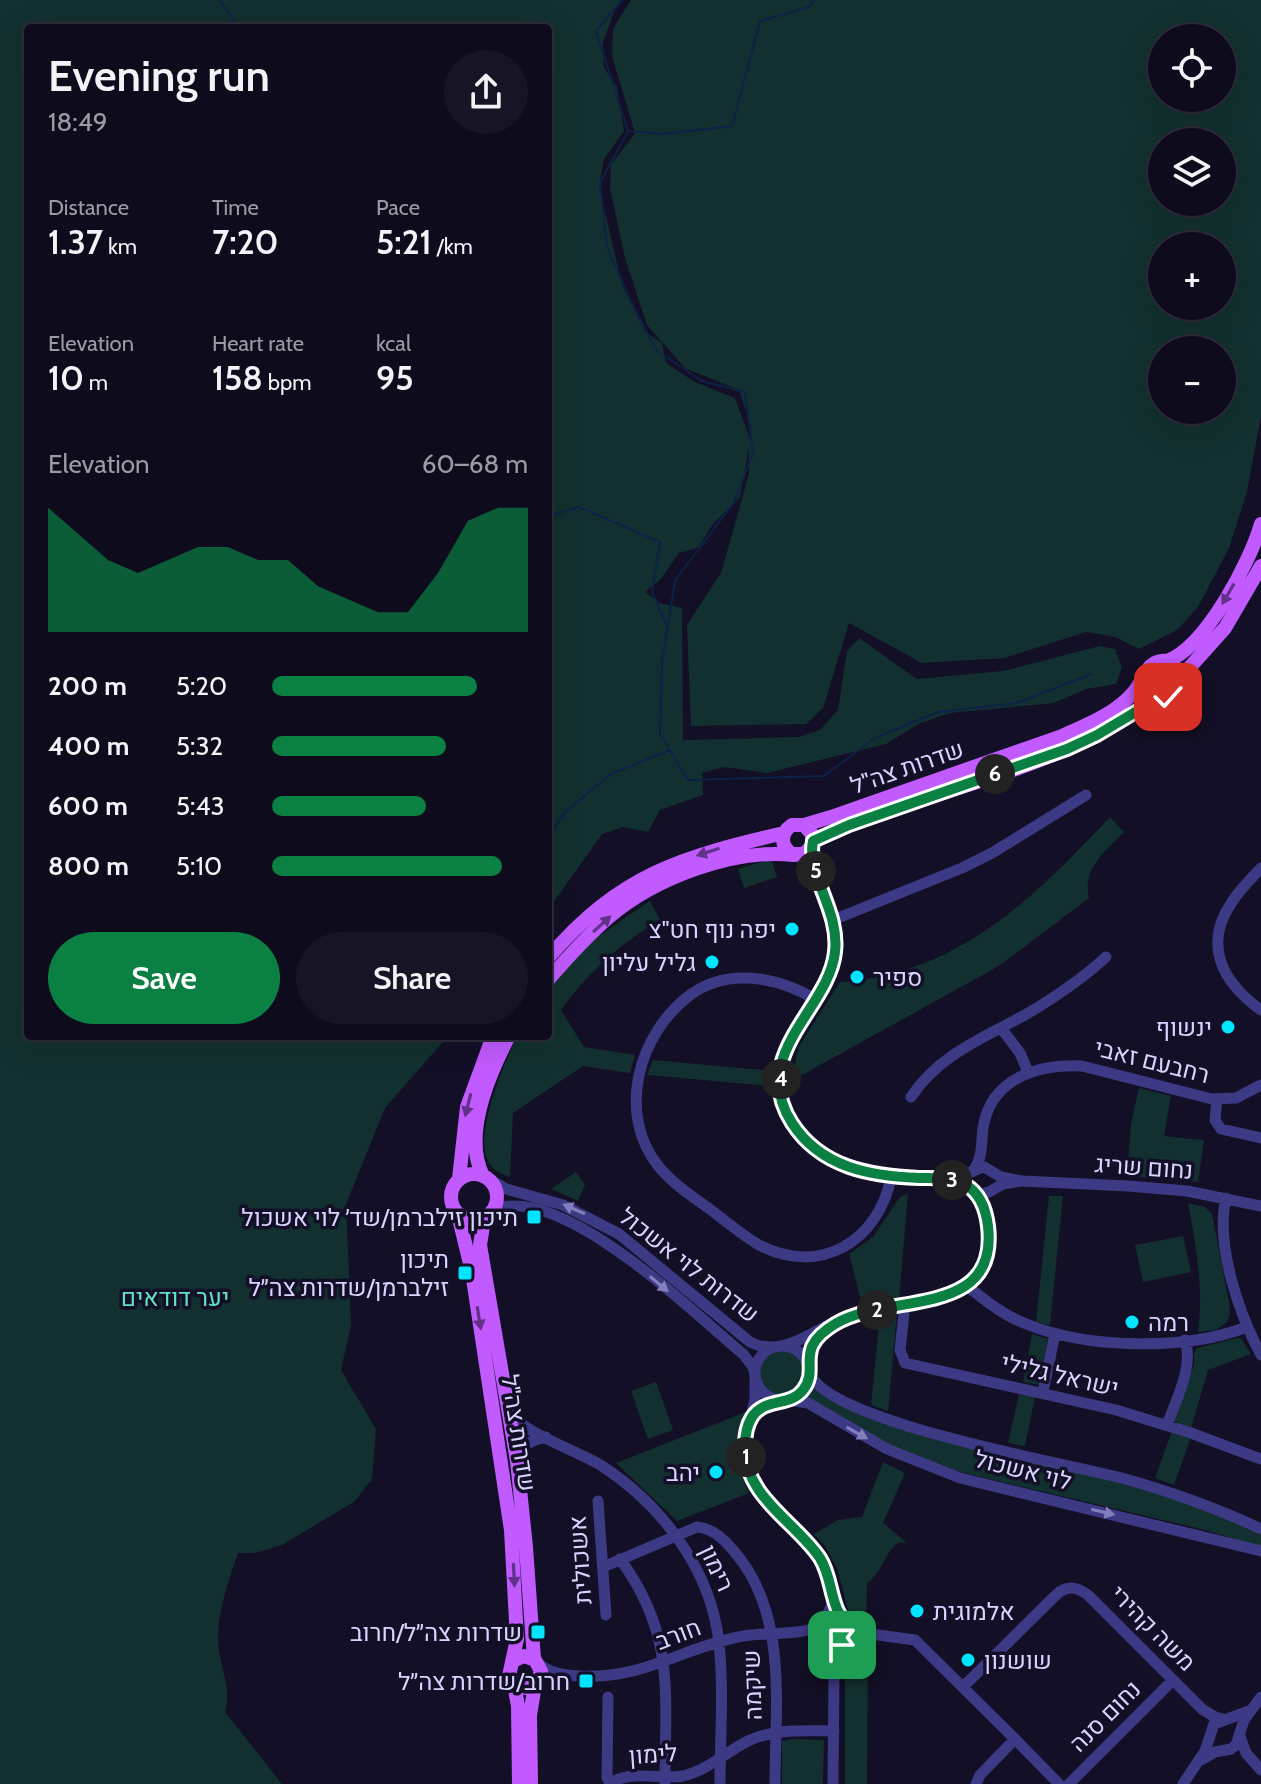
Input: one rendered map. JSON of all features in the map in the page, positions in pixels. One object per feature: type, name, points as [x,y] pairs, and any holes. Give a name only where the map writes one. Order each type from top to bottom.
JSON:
[{"type":"main road","points":[[1261,524],[1241,571],[1214,617],[1179,655],[1155,662],[1144,676],[1150,693],[1162,698],[1177,692],[1182,676],[1225,628],[1261,566]]},
{"type":"main road","points":[[1167,661],[1177,666],[1182,676]]},
{"type":"main road","name":"שדרות צה\"ל","points":[[804,825],[1062,736],[1122,704],[1137,689],[1144,676]]},
{"type":"main road","name":"שדרות צה\"ל","points":[[813,842],[849,825],[1067,749],[1162,698]]},
{"type":"main road","points":[[552,954],[601,905],[658,870],[719,848],[784,833],[792,825],[804,825],[811,832],[813,842],[806,853],[742,855],[664,883],[610,916],[552,976]]},
{"type":"main road","points":[[784,833],[784,847],[795,855]]},
{"type":"main road","points":[[492,1040],[467,1107],[459,1179],[451,1194],[452,1205],[458,1214],[471,1220],[490,1212],[496,1192],[477,1162],[475,1146],[480,1110],[507,1040]]},
{"type":"main road","points":[[459,1179],[472,1174],[486,1178]]},
{"type":"main road","name":"שדרות צה\"ל","points":[[490,1212],[483,1226],[480,1245],[517,1465],[535,1660]]},
{"type":"main road","name":"שדרות צה\"ל","points":[[458,1214],[472,1272],[505,1485],[517,1639],[513,1661]]},
{"type":"main road","points":[[519,1784],[518,1706],[509,1673],[513,1661],[521,1656],[535,1660],[541,1674],[530,1715],[531,1784]]},
{"type":"main road","points":[[514,1684],[523,1688],[536,1684]]},
{"type":"street","points":[[833,920],[962,868],[1086,795]]},
{"type":"street","points":[[813,842],[812,859],[833,920],[836,939],[833,963],[785,1053],[781,1091],[787,1113],[808,1142],[829,1158],[857,1171],[891,1177],[951,1179],[982,1167],[992,1171]]},
{"type":"street","points":[[795,855],[807,863],[819,880]]},
{"type":"street","points":[[1261,868],[1226,910],[1218,946],[1223,970],[1229,981],[1236,991],[1261,1010]]},
{"type":"street","points":[[911,1097],[941,1063],[1063,991],[1106,957]]},
{"type":"street","points":[[815,999],[783,984],[743,978],[711,984],[677,1005],[651,1042],[637,1079],[635,1105],[644,1143],[659,1166],[681,1188],[760,1245],[791,1255],[821,1254],[840,1249],[856,1240],[880,1212],[891,1177]]},
{"type":"street","points":[[1001,1028],[1017,1049],[1028,1072]]},
{"type":"street","name":"רחבעם זאבי","points":[[973,1172],[993,1101],[1002,1089],[1028,1072],[1062,1065],[1082,1066],[1217,1099],[1244,1095],[1261,1085]]},
{"type":"street","points":[[1217,1099],[1215,1120],[1221,1129],[1261,1138]]},
{"type":"street","points":[[982,1147],[996,1180],[987,1218]]},
{"type":"street","name":"נחום שריג","points":[[992,1171],[1022,1181]]},
{"type":"street","points":[[834,1672],[838,1653],[849,1632],[833,1596],[827,1572],[817,1555],[770,1506],[752,1480],[745,1454],[759,1358],[777,1346],[794,1344],[819,1327],[853,1315],[944,1296],[967,1286],[978,1275],[986,1259],[989,1240],[982,1202],[969,1182],[973,1172]]},
{"type":"street","name":"שדרות לוי אשכול","points":[[486,1178],[506,1189],[563,1205],[606,1226],[644,1252],[750,1342],[777,1346]]},
{"type":"street","points":[[951,1179],[985,1194],[993,1189]]},
{"type":"street","name":"נחום שריג","points":[[993,1189],[1005,1183],[1022,1181],[1149,1187],[1261,1206]]},
{"type":"street","points":[[1226,1198],[1224,1237],[1232,1279],[1247,1327],[1261,1355]]},
{"type":"street","name":"שדרות לוי אשכול","points":[[490,1212],[508,1204],[524,1206],[570,1223],[605,1242],[636,1264],[742,1354],[753,1367],[755,1377]]},
{"type":"street","points":[[967,1286],[993,1307],[1022,1323],[1055,1334],[1125,1343],[1216,1336],[1247,1327]]},
{"type":"street","name":"ישראל גלילי","points":[[905,1304],[900,1350],[904,1363],[1043,1392],[1167,1425],[1261,1459]]},
{"type":"street","points":[[749,1422],[762,1406],[784,1400],[805,1388],[810,1350],[817,1338],[853,1315]]},
{"type":"street","points":[[1043,1392],[1055,1334]]},
{"type":"street","points":[[1167,1425],[1187,1363],[1185,1340]]},
{"type":"street","points":[[777,1346],[797,1350],[808,1367]]},
{"type":"street","name":"לוי אשכול","points":[[808,1367],[813,1382],[824,1391],[898,1423],[951,1439],[1129,1480],[1205,1505],[1261,1529]]},
{"type":"street","points":[[755,1377],[764,1393],[784,1400]]},
{"type":"street","name":"לוי אשכול","points":[[784,1400],[808,1403],[877,1445],[960,1478],[1261,1551]]},
{"type":"street","name":"רימון","points":[[508,1411],[523,1426],[587,1457],[626,1484],[675,1534],[705,1590],[719,1642],[720,1784]]},
{"type":"street","points":[[517,1465],[524,1446],[547,1437]]},
{"type":"street","name":"אשכולית","points":[[598,1501],[606,1615]]},
{"type":"street","name":"שיקמה","points":[[603,1567],[690,1528],[703,1527],[729,1545],[751,1575],[772,1632],[775,1652],[775,1784]]},
{"type":"street","points":[[620,1559],[649,1607],[660,1638],[665,1663],[665,1781]]},
{"type":"street","name":"משה קהירי","points":[[963,1687],[1057,1594],[1071,1587],[1088,1595],[1202,1709],[1209,1719],[1210,1735]]},
{"type":"street","points":[[833,1596],[830,1613],[820,1631],[830,1651],[834,1672],[833,1784]]},
{"type":"street","points":[[823,1624],[834,1618],[866,1634],[915,1640],[1015,1739],[980,1775],[976,1784]]},
{"type":"street","name":"חורב","points":[[536,1684],[551,1676],[614,1675],[665,1663],[719,1642],[772,1632],[802,1631],[823,1624]]},
{"type":"street","name":"חורב","points":[[802,1631],[824,1642]]},
{"type":"street","points":[[824,1642],[836,1647],[866,1634]]},
{"type":"street","name":"חורב","points":[[535,1660],[549,1671],[569,1675]]},
{"type":"street","name":"נחום סנה","points":[[1069,1784],[1173,1680]]},
{"type":"street","points":[[608,1697],[607,1778],[611,1784]]},
{"type":"street","points":[[1198,1763],[1213,1753],[1235,1746],[1243,1722],[1261,1697]]},
{"type":"street","name":"משה קהירי","points":[[1202,1709],[1225,1719]]},
{"type":"street","points":[[1183,1784],[1198,1763],[1214,1724],[1249,1711]]},
{"type":"street","points":[[1225,1719],[1235,1723],[1251,1759],[1261,1770]]},
{"type":"street","name":"לימון","points":[[611,1784],[623,1778],[665,1781],[691,1773],[752,1739],[775,1733],[834,1731]]},
{"type":"street","points":[[1210,1735],[1215,1746],[1251,1759]]},
{"type":"street","name":"נחום סנה","points":[[1015,1739],[1059,1784]]},
{"type":"green space","name":"יער דודאים","points":[[0,0],[622,0],[616,7],[603,42],[604,68],[617,87],[624,131],[604,159],[599,187],[622,285],[645,332],[662,343],[666,363],[695,382],[735,398],[750,439],[751,426],[739,390],[685,368],[647,325],[625,258],[610,188],[611,165],[635,133],[612,56],[613,29],[631,0],[1261,0],[1261,416],[1247,492],[1229,548],[1198,607],[1177,630],[1139,649],[1115,637],[1086,632],[1004,658],[922,663],[849,623],[823,708],[806,724],[691,726],[687,625],[721,573],[749,474],[749,447],[740,497],[712,525],[699,547],[679,553],[660,580],[645,592],[659,603],[682,608],[683,740],[798,737],[820,730],[838,710],[847,651],[859,638],[917,679],[1003,671],[1100,646],[1115,649],[1122,667],[1116,684],[1086,689],[1054,703],[950,713],[920,723],[886,744],[767,773],[724,767],[702,773],[703,795],[660,810],[648,832],[623,827],[602,834],[552,904],[552,24],[24,24],[24,1040],[444,1040],[385,1108],[346,1204],[351,1325],[341,1370],[376,1429],[372,1479],[354,1502],[282,1545],[255,1553],[238,1553],[218,1627],[227,1694],[225,1712],[282,1784],[0,1784]]},
{"type":"green space","points":[[1110,817],[1124,832],[1092,869],[1089,898],[999,966],[791,1081],[799,1046],[840,982],[882,976],[957,948],[1022,903]]},
{"type":"green space","points":[[771,859],[777,877],[744,888],[738,869]]},
{"type":"green space","points":[[650,901],[660,920],[606,960],[582,983],[561,1010],[584,1047],[635,1055],[630,1073],[583,1066],[513,1113],[510,1177],[493,1168],[485,1151],[487,1118],[505,1063],[515,1040],[552,1040],[552,983],[597,937]]},
{"type":"green space","points":[[653,1060],[771,1071],[770,1086],[647,1075]]},
{"type":"green space","points":[[1139,1088],[1171,1096],[1164,1136],[1204,1140],[1198,1182],[1127,1176],[1131,1124]]},
{"type":"green space","points":[[576,1172],[585,1185],[578,1201],[551,1189]]},
{"type":"green space","points":[[908,1193],[899,1300],[863,1308],[849,1254],[873,1237],[900,1197]]},
{"type":"green space","points":[[1049,1196],[1063,1196],[1050,1325],[1036,1322]]},
{"type":"green space","points":[[1188,1203],[1205,1207],[1212,1214],[1230,1313],[1227,1322],[1216,1330],[1198,1332],[1200,1283]]},
{"type":"green space","points":[[1183,1236],[1191,1272],[1143,1282],[1135,1245]]},
{"type":"green space","points":[[897,1312],[888,1411],[871,1405],[880,1315]]},
{"type":"green space","points":[[1032,1334],[1048,1339],[1039,1385],[1023,1382]]},
{"type":"green space","points":[[1237,1338],[1251,1354],[1208,1370],[1191,1428],[1174,1422],[1197,1348]]},
{"type":"green space","points":[[782,1351],[798,1357],[804,1373],[798,1389],[782,1395],[766,1389],[760,1373],[766,1357]]},
{"type":"green space","points":[[656,1382],[673,1430],[648,1439],[631,1391]]},
{"type":"green space","points":[[811,1385],[844,1405],[894,1425],[981,1450],[1121,1483],[1182,1502],[1261,1535],[1261,1547],[1205,1530],[960,1472],[891,1446],[805,1397]]},
{"type":"green space","points":[[1019,1394],[1035,1397],[1025,1446],[1008,1443]]},
{"type":"green space","points":[[746,1412],[739,1432],[738,1453],[749,1493],[677,1521],[616,1463]]},
{"type":"green space","points":[[1172,1431],[1191,1437],[1174,1485],[1155,1478]]},
{"type":"green space","points":[[883,1462],[905,1473],[883,1523],[908,1544],[900,1542],[894,1546],[867,1583],[866,1626],[855,1621],[849,1613],[837,1568],[814,1534],[838,1520],[862,1517]]},
{"type":"green space","points":[[868,1643],[867,1784],[845,1784],[845,1660],[852,1647]]},
{"type":"green space","points":[[824,1740],[823,1784],[782,1784],[782,1741]]},
{"type":"waterway","points":[[219,0],[237,24]]},
{"type":"waterway","points":[[622,0],[596,31],[628,131],[600,183],[607,247],[656,350],[702,381],[745,392],[753,453],[734,502],[675,581],[662,661],[660,734],[688,780],[824,776],[875,738],[938,712],[1017,703],[1091,674]]},
{"type":"waterway","points":[[630,131],[662,134],[732,126],[760,21],[809,7],[814,0]]},
{"type":"waterway","points":[[552,515],[579,507],[660,542],[652,592],[666,624]]},
{"type":"waterway","points":[[552,832],[564,813],[611,774],[670,750]]},
{"type":"place","name":"יפה נוף חט\"צ","points":[[792,929]]},
{"type":"place","name":"גליל עליון","points":[[712,962]]},
{"type":"place","name":"ספיר","points":[[857,977]]},
{"type":"place","name":"ינשוף","points":[[1228,1027]]},
{"type":"place","name":"תיכון זילברמן/שד׳ לוי אשכול","points":[[534,1217]]},
{"type":"place","name":"תיכון זילברמן/שדרות צה״ל","points":[[465,1273]]},
{"type":"place","name":"רמה","points":[[1132,1322]]},
{"type":"place","name":"יהב","points":[[716,1472]]},
{"type":"place","name":"אלמוגית","points":[[917,1611]]},
{"type":"place","name":"שדרות צה״ל/חרוב","points":[[538,1632]]},
{"type":"place","name":"שושנון","points":[[968,1660]]},
{"type":"place","name":"חרוב/שדרות צה״ל","points":[[586,1681]]},
{"type":"route","points":[[842,1645],[848,1639],[849,1629],[837,1607],[825,1567],[812,1548],[770,1506],[752,1480],[745,1454],[749,1422],[762,1406],[792,1399],[802,1392],[808,1380],[810,1350],[822,1333],[853,1315],[944,1296],[964,1288],[983,1268],[989,1240],[983,1204],[968,1186],[951,1179],[891,1177],[846,1167],[826,1157],[808,1142],[787,1113],[781,1091],[785,1053],[797,1026],[829,975],[835,951],[835,927],[812,859],[813,841],[849,825],[1067,749],[1149,704],[1168,697]]}]
